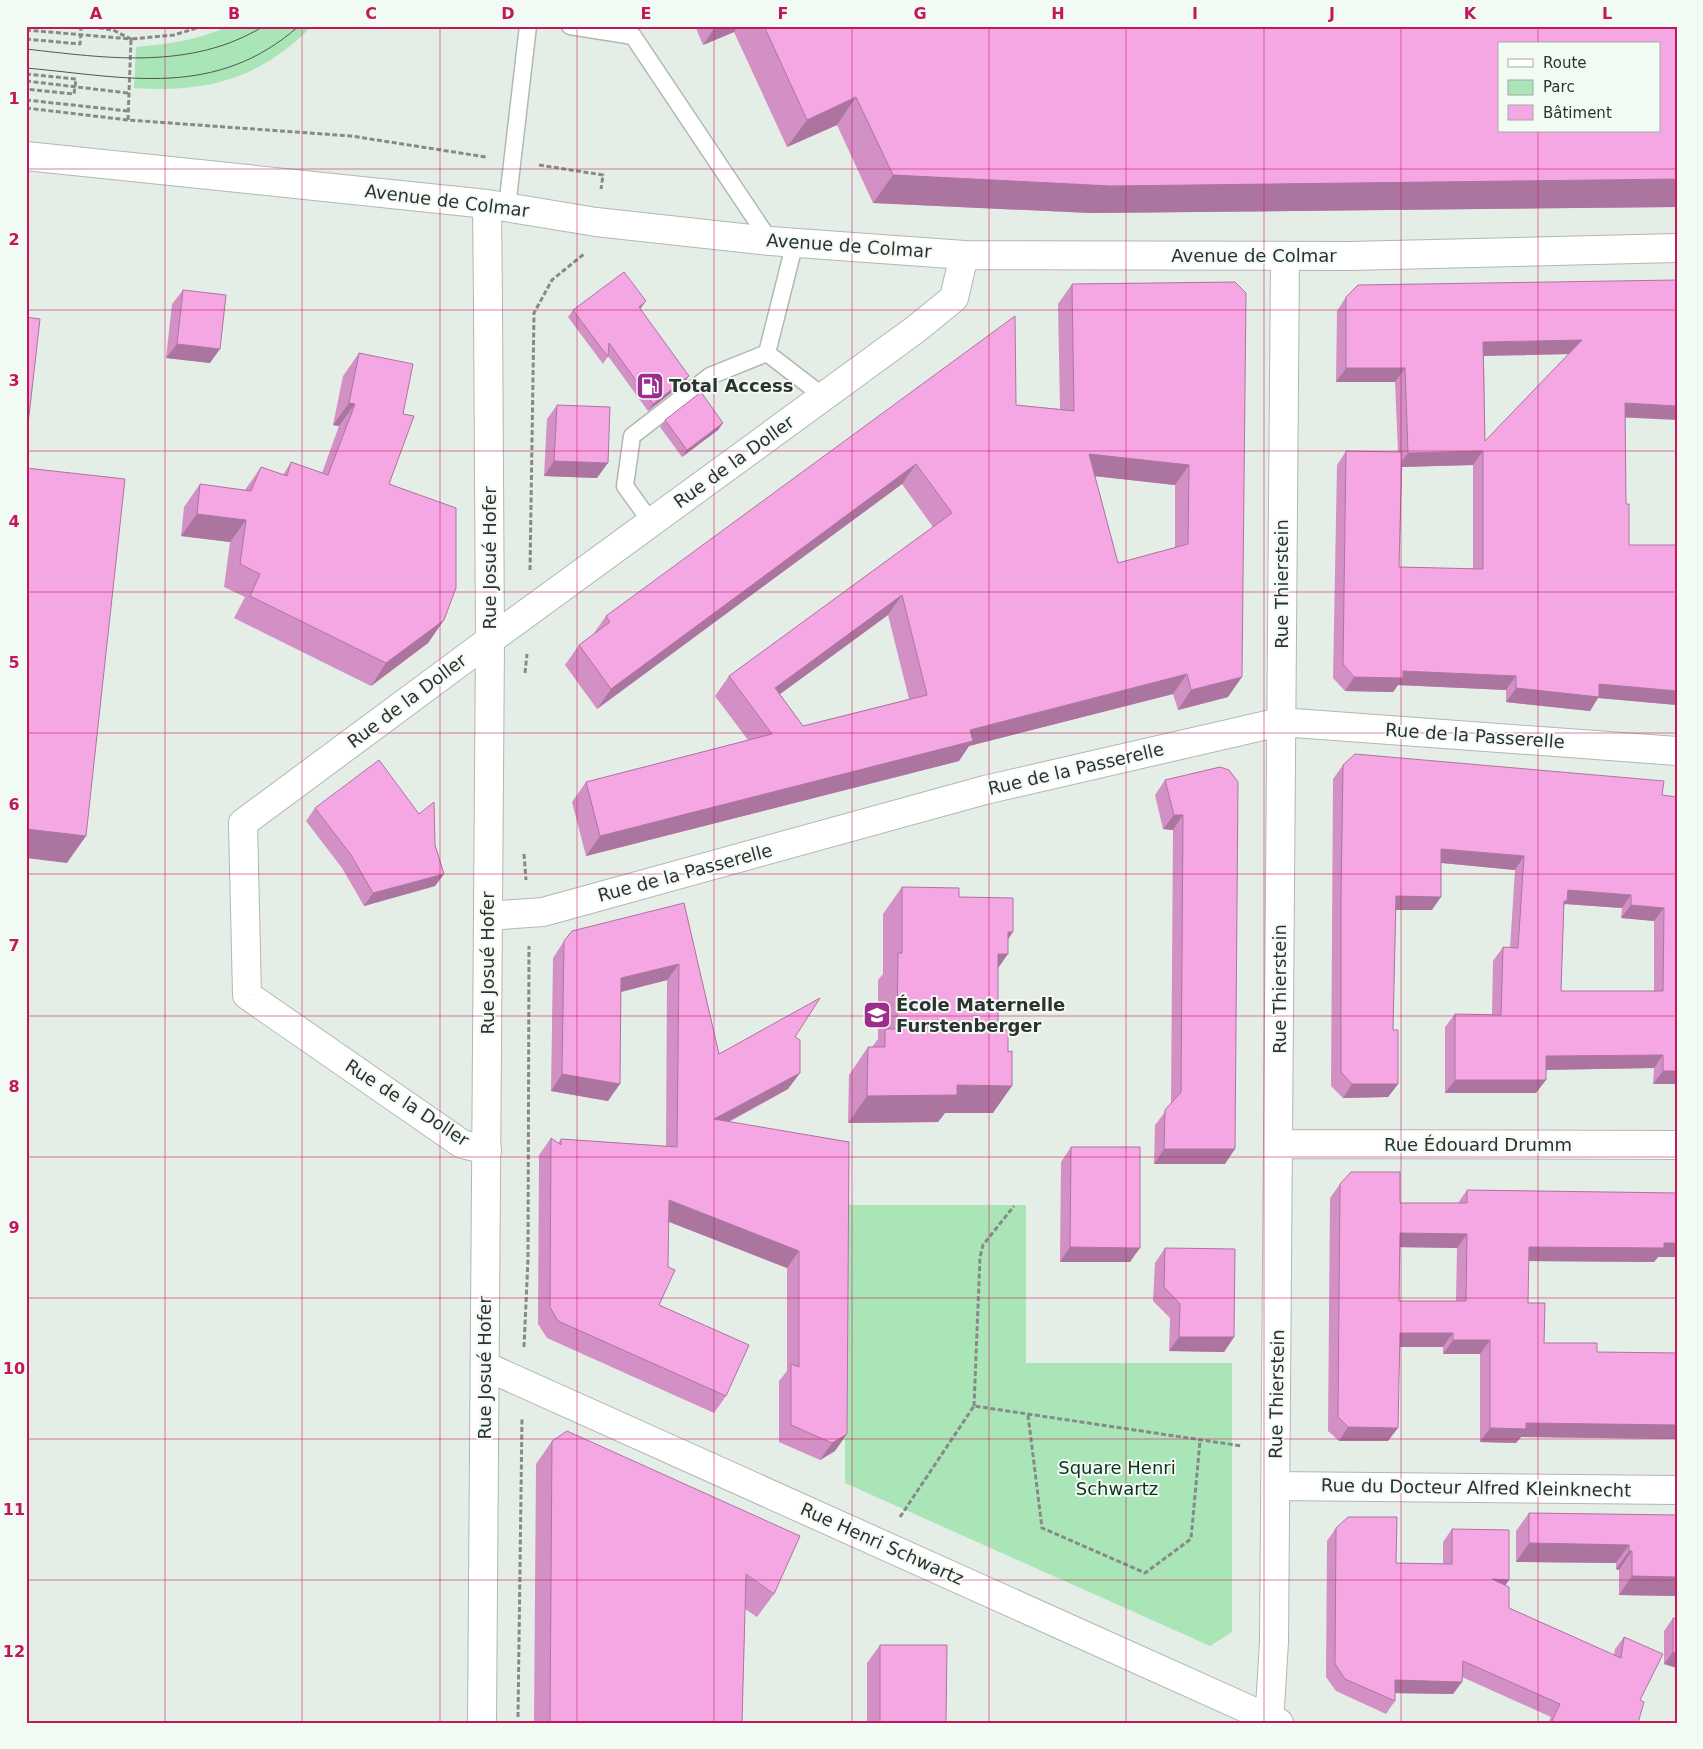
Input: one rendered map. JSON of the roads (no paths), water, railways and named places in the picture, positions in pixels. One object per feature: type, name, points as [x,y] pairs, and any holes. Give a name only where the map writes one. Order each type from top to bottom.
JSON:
[{"type":"street","name":"Avenue de Colmar","points":[[26,156],[497,206],[596,222],[782,242],[964,255],[1285,256],[1677,248]]},
{"type":"street","name":"Rue Josué Hofer","points":[[482,1723],[490,640],[488,305],[497,206]]},
{"type":"street","name":"Rue de la Doller","points":[[487,1150],[462,1144],[247,995],[243,823],[954,298],[964,255]]},
{"type":"street","name":"Rue Thierstein","points":[[1272,1721],[1280,1144],[1280,722],[1285,256]]},
{"type":"street","name":"Rue de la Passerelle","points":[[488,916],[528,915],[986,790],[1280,722],[1677,751]]},
{"type":"street","name":"Rue Édouard Drumm","points":[[1280,1144],[1677,1145]]},
{"type":"street","name":"Rue Henri Schwartz","points":[[485,1366],[1272,1721]]},
{"type":"street","name":"Rue du Docteur Alfred Kleinknecht","points":[[1275,1486],[1677,1490]]},
{"type":"lane","points":[[497,206],[512,161],[528,26]]},
{"type":"lane","points":[[570,26],[632,36],[782,242],[767,353]]},
{"type":"lane","points":[[767,353],[823,396]]},
{"type":"lane","points":[[651,522],[625,486],[632,436],[710,376],[767,353]]},
{"type":"tram line","points":[[26,49],[87,56],[148,58],[207,50],[236,40],[264,26]]},
{"type":"tram line","points":[[26,68],[135,78],[169,78],[202,74],[235,65],[267,49],[299,26]]},
{"type":"place","name":"Total Access","points":[[650,386]]},
{"type":"place","name":"École Maternelle Furstenberger","points":[[877,1015]]},
{"type":"park label","name":"Square Henri Schwartz","points":[[1117,1478]]}]
